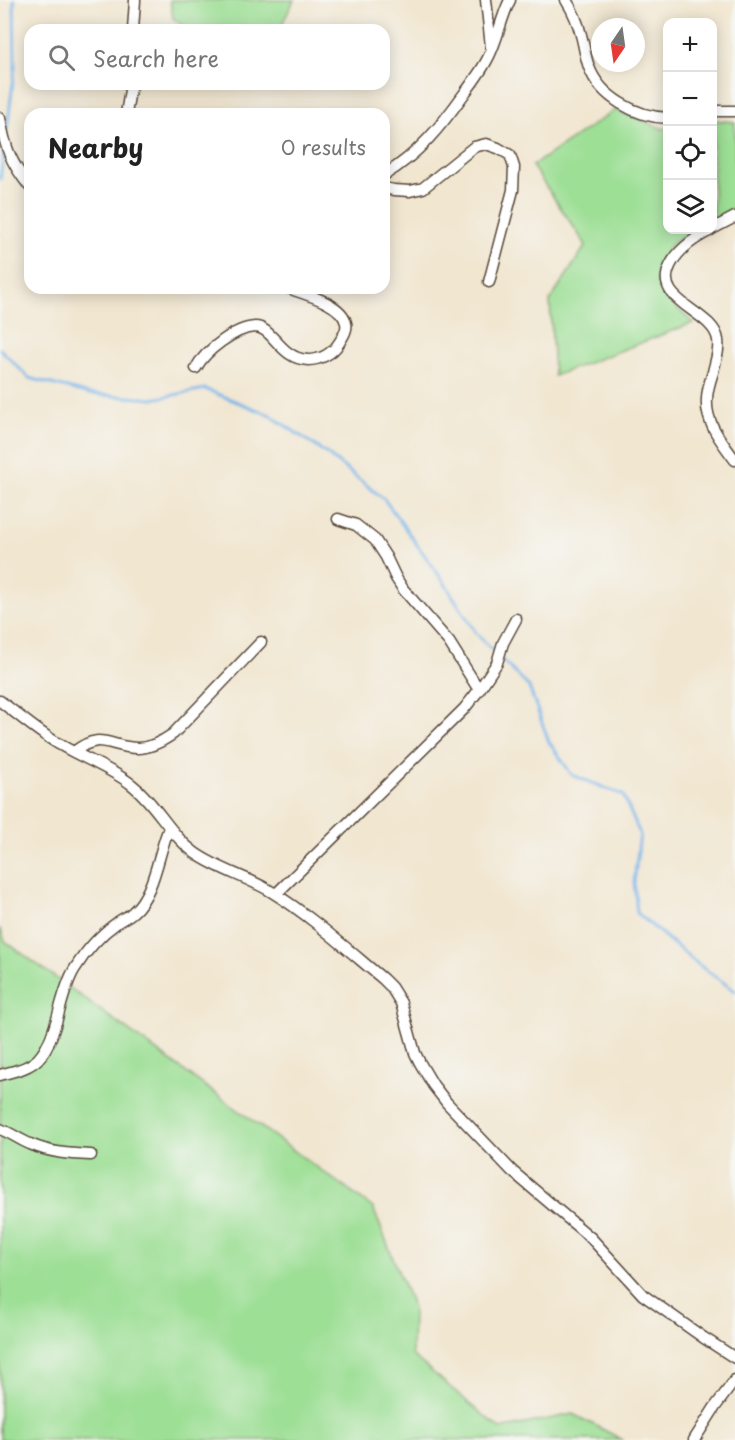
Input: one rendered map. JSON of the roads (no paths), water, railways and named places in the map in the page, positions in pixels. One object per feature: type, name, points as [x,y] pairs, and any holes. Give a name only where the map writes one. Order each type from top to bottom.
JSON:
[{"type":"street","points":[[133,24],[135,0]]},
{"type":"street","points":[[486,0],[491,50]]},
{"type":"street","points":[[390,172],[407,160],[441,126],[470,87],[491,50],[510,0]]},
{"type":"street","points":[[566,0],[577,23],[589,68],[597,82],[624,105],[652,116],[663,117]]},
{"type":"street","points":[[127,108],[129,90]]},
{"type":"street","points":[[717,111],[735,111]]},
{"type":"street","points":[[0,118],[4,140],[12,161],[24,179]]},
{"type":"street","points":[[390,189],[410,191],[423,188],[474,147],[486,144],[510,155],[514,167],[513,190],[489,282]]},
{"type":"street","points":[[717,226],[735,217]]},
{"type":"street","points":[[703,234],[678,254],[669,268],[667,277],[674,295],[711,326],[717,334],[719,344],[708,391],[708,414],[713,429],[735,460]]},
{"type":"street","points":[[196,368],[200,360],[217,344],[255,327],[265,330],[284,351],[294,357],[306,360],[321,358],[335,349],[345,333],[346,323],[342,315],[322,300],[305,294]]},
{"type":"street","points":[[338,519],[356,525],[375,540],[403,589],[449,642],[479,690]]},
{"type":"street","points":[[276,894],[464,709],[497,663],[503,643],[516,619]]},
{"type":"street","points":[[74,752],[86,743],[94,741],[140,748],[166,739],[261,642]]},
{"type":"street","points":[[0,701],[38,730],[135,787],[150,802],[169,828],[198,855],[276,894],[391,987],[401,1003],[415,1053],[447,1103],[521,1180],[591,1238],[643,1295],[735,1358]]},
{"type":"street","points":[[0,1075],[30,1065],[41,1055],[50,1038],[73,971],[99,938],[133,913],[138,906],[153,880],[169,828]]},
{"type":"street","points":[[0,1129],[45,1150],[91,1155]]},
{"type":"street","points":[[694,1440],[735,1380]]},
{"type":"waterway","points":[[7,130],[15,66],[14,0]]},
{"type":"waterway","points":[[0,179],[4,151]]},
{"type":"waterway","points":[[0,349],[29,378],[90,394],[153,399],[205,389],[270,415],[327,454],[384,499],[444,582],[476,633],[497,655]]},
{"type":"waterway","points":[[502,660],[529,687],[549,742],[572,775],[623,795],[640,834],[634,882],[637,913],[695,962],[735,991]]}]
